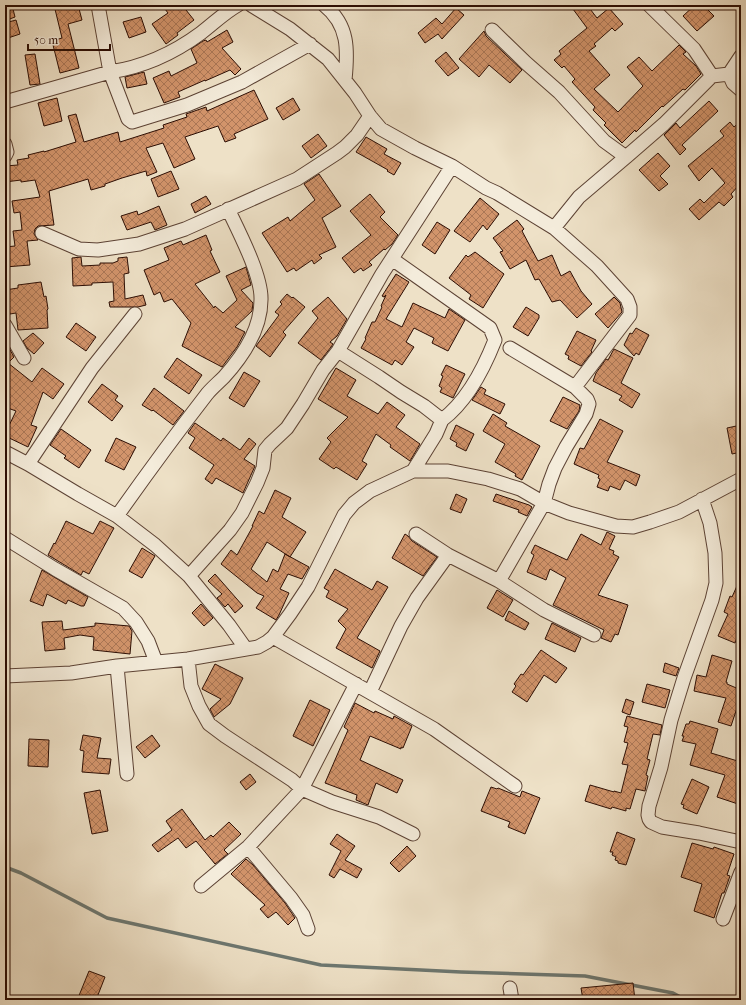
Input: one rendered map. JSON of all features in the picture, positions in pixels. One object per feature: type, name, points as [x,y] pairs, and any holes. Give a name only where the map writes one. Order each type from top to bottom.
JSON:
[{"type":"street","points":[[98,5],[110,72],[128,119],[132,122],[187,104],[242,82],[310,44]]},
{"type":"street","points":[[5,102],[110,72],[123,70],[162,57],[198,35],[238,5]]},
{"type":"street","points":[[251,5],[290,29],[328,59],[381,129],[393,137],[452,166],[554,228],[597,266],[628,300],[630,315],[575,387]]},
{"type":"street","points":[[324,5],[339,20],[344,32],[346,46],[345,80]]},
{"type":"street","points":[[648,5],[694,49],[712,76]]},
{"type":"street","points":[[492,30],[559,92],[604,141],[626,157]]},
{"type":"street","points":[[554,228],[579,197],[664,124],[712,76],[729,74],[741,56]]},
{"type":"street","points":[[729,74],[733,83],[741,90]]},
{"type":"street","points":[[42,233],[79,249],[98,250],[139,244],[185,229],[206,221],[228,209],[297,179],[337,153],[357,135],[370,116]]},
{"type":"street","points":[[5,144],[7,152],[5,156]]},
{"type":"street","points":[[189,576],[230,530],[242,513],[263,468],[265,450],[287,428],[295,417],[323,370],[338,351],[392,259],[452,166]]},
{"type":"street","points":[[117,516],[208,393],[245,350],[261,312],[260,284],[228,209]]},
{"type":"street","points":[[392,259],[490,328],[495,340],[490,354],[465,397],[453,412],[442,420],[436,434],[413,471]]},
{"type":"street","points":[[28,464],[92,368],[135,314]]},
{"type":"street","points":[[5,325],[24,358]]},
{"type":"street","points":[[499,581],[544,503],[555,468],[586,414],[589,404],[587,399],[575,387],[510,348]]},
{"type":"street","points":[[338,351],[424,406],[442,420]]},
{"type":"street","points":[[5,452],[117,516],[155,545],[189,576],[230,625],[246,649]]},
{"type":"street","points":[[5,676],[71,672],[188,659],[258,647],[273,638],[308,587],[344,515],[354,503],[370,491],[413,471],[448,471],[488,479],[520,489],[544,503],[569,513],[616,526],[633,527],[679,512],[741,479]]},
{"type":"street","points":[[702,499],[710,522],[716,553],[716,583],[712,600],[684,678],[671,720],[661,767],[649,806],[648,815],[651,822],[662,827],[741,842]]},
{"type":"street","points":[[416,534],[448,555],[499,581],[544,610],[594,635]]},
{"type":"street","points":[[5,538],[55,570],[123,608],[136,622],[148,641],[156,662]]},
{"type":"street","points":[[370,692],[401,626],[418,598],[448,555]]},
{"type":"street","points":[[273,638],[434,729],[516,786]]},
{"type":"street","points":[[188,659],[191,686],[199,706],[209,724],[292,780],[302,789],[332,802],[379,818],[413,834]]},
{"type":"street","points":[[116,666],[127,774]]},
{"type":"street","points":[[201,886],[248,847],[302,789],[356,684]]},
{"type":"street","points":[[248,847],[291,898],[303,915],[308,930]]},
{"type":"street","points":[[723,919],[741,872]]},
{"type":"building","points":[[54,5],[78,5],[82,20],[68,24],[79,68],[60,73],[52,41],[62,38]]},
{"type":"building","points":[[162,5],[182,5],[194,20],[166,44],[152,24],[168,13]]},
{"type":"building","points":[[570,5],[587,5],[597,18],[609,8],[623,24],[615,31],[612,28],[594,44],[596,46],[589,51],[610,75],[594,89],[618,112],[643,86],[627,67],[639,57],[652,71],[679,45],[686,52],[683,54],[696,66],[701,74],[685,90],[683,89],[663,107],[662,106],[636,132],[635,130],[622,143],[604,125],[606,123],[593,110],[595,107],[572,82],[575,79],[564,66],[562,68],[554,60],[561,54],[559,51],[587,28]]},
{"type":"building","points":[[695,5],[703,5],[714,16],[697,31],[683,16]]},
{"type":"building","points":[[456,8],[464,15],[442,39],[438,34],[425,43],[418,33],[436,18],[442,24]]},
{"type":"building","points":[[13,9],[15,17],[7,20],[5,11]]},
{"type":"building","points":[[141,17],[146,32],[129,38],[123,22]]},
{"type":"building","points":[[16,20],[20,34],[5,39],[5,23]]},
{"type":"building","points":[[227,30],[233,42],[222,48],[241,69],[235,75],[230,70],[205,80],[178,92],[180,97],[164,103],[153,78],[169,71],[171,76],[197,63],[191,49],[203,41],[206,40],[207,42]]},
{"type":"building","points":[[484,31],[486,36],[522,70],[510,83],[489,65],[479,77],[459,59]]},
{"type":"building","points":[[446,52],[459,68],[448,76],[435,61]]},
{"type":"building","points":[[35,54],[40,84],[30,85],[25,55]]},
{"type":"building","points":[[144,72],[147,84],[127,88],[125,77]]},
{"type":"building","points":[[254,90],[268,119],[234,134],[236,138],[225,142],[218,126],[185,137],[195,159],[174,168],[163,143],[146,148],[157,172],[147,176],[146,171],[122,178],[105,184],[105,186],[91,190],[88,179],[49,191],[54,225],[38,226],[35,229],[34,234],[38,240],[27,241],[30,265],[5,267],[5,247],[15,246],[13,231],[22,230],[20,212],[14,213],[12,201],[40,197],[35,180],[5,182],[5,166],[18,165],[17,160],[29,158],[28,155],[44,152],[76,142],[68,116],[76,114],[84,142],[118,132],[120,142],[164,128],[163,125],[187,117],[186,114],[206,107],[207,111]]},
{"type":"building","points":[[57,98],[62,121],[44,126],[38,103]]},
{"type":"building","points":[[293,98],[300,110],[283,120],[276,108]]},
{"type":"building","points":[[709,101],[718,111],[682,145],[686,149],[680,155],[664,135],[676,123],[680,128]]},
{"type":"building","points":[[741,121],[741,179],[736,183],[739,185],[731,194],[733,197],[724,206],[719,202],[699,220],[689,209],[700,199],[704,203],[725,183],[712,168],[699,181],[688,166],[724,136],[720,131],[730,122],[734,127]]},
{"type":"building","points":[[318,134],[327,146],[311,158],[302,146]]},
{"type":"building","points":[[366,137],[387,149],[384,154],[401,163],[394,175],[356,152]]},
{"type":"building","points":[[658,153],[670,166],[660,176],[668,184],[659,191],[639,170]]},
{"type":"building","points":[[171,171],[179,189],[158,197],[151,179]]},
{"type":"building","points":[[319,174],[341,206],[322,218],[336,247],[319,255],[322,258],[314,264],[312,260],[296,271],[294,268],[287,272],[262,233],[288,217],[290,221],[315,200],[304,184]]},
{"type":"building","points":[[370,194],[385,212],[380,217],[398,235],[392,244],[369,262],[372,265],[363,271],[361,268],[354,273],[342,258],[371,235],[350,211]]},
{"type":"building","points":[[206,196],[211,204],[195,213],[191,204]]},
{"type":"building","points":[[480,198],[499,214],[487,230],[483,225],[470,242],[454,231]]},
{"type":"building","points":[[159,206],[167,225],[155,230],[151,222],[127,230],[121,216],[137,211],[138,215]]},
{"type":"building","points":[[517,220],[524,229],[522,231],[538,261],[552,255],[561,276],[570,271],[581,291],[592,304],[577,318],[560,300],[552,302],[539,279],[535,280],[526,260],[510,269],[500,252],[503,251],[493,238]]},
{"type":"building","points":[[437,222],[450,230],[435,254],[422,245]]},
{"type":"building","points":[[206,235],[212,250],[210,251],[220,272],[195,284],[214,308],[215,306],[223,313],[237,300],[226,276],[246,267],[251,285],[241,290],[253,303],[252,311],[235,327],[245,332],[237,347],[222,367],[182,346],[191,323],[172,299],[164,302],[160,292],[154,295],[144,270],[169,260],[164,248],[181,241],[183,245]]},
{"type":"building","points":[[475,252],[504,274],[483,308],[469,299],[471,295],[449,278],[466,255],[468,257]]},
{"type":"building","points":[[81,257],[82,266],[100,265],[100,263],[113,263],[118,261],[118,258],[127,257],[129,273],[124,274],[125,299],[143,295],[146,305],[138,307],[110,307],[109,302],[114,301],[113,282],[73,286],[72,258]]},
{"type":"building","points":[[396,274],[409,282],[386,319],[402,327],[413,303],[445,318],[449,309],[465,320],[448,351],[432,343],[434,338],[414,328],[406,342],[414,347],[402,365],[395,360],[392,365],[361,348],[372,322],[375,322],[386,295],[384,297],[382,296]]},
{"type":"building","points":[[41,282],[44,297],[46,296],[48,309],[48,328],[18,330],[16,313],[10,314],[7,299],[5,299],[5,290],[18,288],[18,285]]},
{"type":"building","points":[[287,294],[305,307],[283,332],[286,335],[270,357],[256,346],[279,315],[275,312],[282,304],[280,302]]},
{"type":"building","points":[[328,297],[347,319],[337,336],[330,342],[333,344],[321,360],[298,343],[318,318],[312,311]]},
{"type":"building","points":[[614,297],[620,303],[622,312],[608,328],[595,314]]},
{"type":"building","points":[[526,307],[539,315],[539,318],[528,336],[513,327]]},
{"type":"building","points":[[76,323],[96,337],[86,351],[66,337]]},
{"type":"building","points":[[636,328],[649,335],[639,355],[636,353],[634,356],[624,345],[630,333],[632,334]]},
{"type":"building","points":[[577,331],[596,340],[591,351],[592,352],[581,366],[568,359],[569,356],[565,354]]},
{"type":"building","points":[[33,333],[44,343],[34,354],[27,348],[23,341]]},
{"type":"building","points":[[5,344],[14,357],[8,363],[32,382],[42,368],[64,384],[53,399],[43,392],[31,425],[37,427],[28,447],[5,436],[16,411],[5,407]]},
{"type":"building","points":[[614,349],[633,358],[621,383],[640,394],[632,408],[619,400],[622,396],[593,381],[596,373],[606,359],[608,360]]},
{"type":"building","points":[[177,358],[202,375],[189,394],[164,377]]},
{"type":"building","points":[[446,365],[465,374],[453,398],[440,392],[442,388],[439,386],[443,376],[441,375]]},
{"type":"building","points":[[336,368],[356,380],[347,396],[378,414],[387,402],[405,415],[396,427],[420,444],[410,461],[390,447],[391,445],[376,434],[362,461],[367,464],[357,480],[336,467],[334,469],[319,459],[331,442],[327,438],[348,417],[318,399]]},
{"type":"building","points":[[244,372],[260,381],[244,407],[229,398]]},
{"type":"building","points":[[102,384],[118,396],[115,400],[123,406],[112,421],[88,402]]},
{"type":"building","points":[[481,387],[486,390],[484,394],[505,404],[500,414],[472,400]]},
{"type":"building","points":[[154,388],[184,411],[173,425],[153,410],[152,411],[142,405]]},
{"type":"building","points":[[563,397],[580,405],[579,411],[567,429],[550,421]]},
{"type":"building","points":[[493,414],[507,423],[505,426],[540,446],[522,480],[515,476],[516,474],[495,462],[505,444],[483,431]]},
{"type":"building","points":[[600,419],[623,431],[607,462],[640,475],[636,486],[625,480],[620,490],[610,486],[608,491],[597,487],[600,479],[598,478],[599,475],[574,464],[580,448],[584,449]]},
{"type":"building","points":[[195,423],[221,441],[223,438],[240,450],[249,438],[256,444],[244,459],[255,466],[243,493],[216,478],[212,484],[205,479],[214,465],[189,448],[195,438],[188,433]]},
{"type":"building","points":[[456,425],[474,434],[466,451],[456,446],[457,443],[450,439]]},
{"type":"building","points":[[741,425],[741,452],[732,454],[727,428]]},
{"type":"building","points":[[61,429],[91,450],[79,468],[64,458],[66,456],[50,445]]},
{"type":"building","points":[[116,438],[136,447],[124,470],[105,461]]},
{"type":"building","points":[[275,490],[291,498],[282,517],[306,532],[290,557],[309,567],[302,579],[288,574],[280,589],[289,593],[276,620],[256,608],[264,596],[257,593],[221,564],[231,550],[237,555],[253,526],[259,511],[264,514]],"holes":[[[267,542],[287,555],[285,554],[278,572],[273,569],[267,582],[251,569]]]},
{"type":"building","points":[[456,494],[467,499],[461,513],[450,509]]},
{"type":"building","points":[[496,494],[532,507],[527,516],[518,512],[519,510],[493,501]]},
{"type":"building","points":[[66,521],[93,534],[100,521],[114,528],[89,574],[83,571],[81,575],[48,555]]},
{"type":"building","points":[[607,532],[615,536],[609,549],[614,551],[613,554],[619,557],[598,595],[628,605],[618,635],[615,634],[611,642],[601,638],[604,630],[553,605],[566,578],[550,569],[546,580],[527,572],[534,555],[531,553],[535,545],[567,560],[581,534],[601,545]]},
{"type":"building","points":[[405,534],[412,541],[437,557],[423,576],[392,558]]},
{"type":"building","points":[[142,548],[155,556],[142,578],[129,571]]},
{"type":"building","points":[[335,569],[372,590],[377,581],[388,587],[357,638],[380,651],[372,668],[336,648],[346,629],[338,621],[348,609],[326,597],[329,591],[324,588]]},
{"type":"building","points":[[42,570],[88,597],[84,606],[68,600],[66,604],[47,594],[43,606],[30,601]]},
{"type":"building","points":[[215,574],[243,606],[235,613],[228,604],[225,607],[217,598],[222,594],[208,581]]},
{"type":"building","points":[[741,577],[741,629],[735,643],[718,636],[728,614],[724,612],[730,596],[732,597]]},
{"type":"building","points":[[497,590],[513,600],[503,617],[487,608]]},
{"type":"building","points":[[201,604],[213,618],[204,626],[192,613]]},
{"type":"building","points":[[509,611],[529,623],[525,630],[505,620]]},
{"type":"building","points":[[62,621],[63,630],[95,626],[95,623],[129,626],[132,631],[130,654],[93,650],[94,637],[80,635],[64,638],[65,649],[45,651],[42,622]]},
{"type":"building","points":[[552,623],[581,638],[575,652],[545,639]]},
{"type":"building","points":[[541,650],[567,668],[556,683],[544,675],[527,702],[512,692],[516,686],[514,684],[521,674],[523,675]]},
{"type":"building","points":[[712,655],[732,661],[726,682],[727,684],[741,690],[741,696],[731,726],[718,722],[726,698],[694,691],[697,675],[706,677]]},
{"type":"building","points":[[665,663],[679,668],[676,676],[663,672]]},
{"type":"building","points":[[215,664],[243,678],[230,704],[214,717],[210,709],[221,699],[202,689]]},
{"type":"building","points":[[647,684],[670,690],[665,708],[642,702]]},
{"type":"building","points":[[626,699],[634,702],[630,715],[622,712]]},
{"type":"building","points":[[310,700],[330,710],[313,746],[293,736]]},
{"type":"building","points":[[355,703],[374,713],[375,711],[393,719],[394,716],[412,726],[403,748],[401,747],[401,749],[370,736],[360,760],[403,780],[397,793],[376,783],[368,805],[356,800],[357,795],[325,783],[348,730],[344,727]]},
{"type":"building","points":[[627,716],[662,725],[660,735],[653,734],[647,759],[650,760],[646,775],[648,776],[645,791],[636,789],[630,809],[626,808],[626,811],[612,807],[611,809],[585,801],[590,785],[621,793],[628,765],[622,764],[628,743],[624,742],[628,727],[624,726]]},
{"type":"building","points":[[690,721],[718,729],[711,753],[741,762],[741,805],[717,797],[725,775],[690,765],[696,744],[682,741],[684,736],[682,736],[686,724],[689,724]]},
{"type":"building","points":[[83,735],[101,738],[97,758],[111,759],[109,774],[82,772],[84,751],[80,750]]},
{"type":"building","points":[[152,735],[160,746],[145,758],[136,747]]},
{"type":"building","points":[[29,739],[49,740],[48,767],[28,766]]},
{"type":"building","points":[[250,774],[256,782],[246,790],[240,782]]},
{"type":"building","points":[[692,779],[709,787],[697,814],[683,808],[684,805],[681,804]]},
{"type":"building","points":[[491,787],[498,788],[520,797],[522,791],[540,798],[525,834],[508,827],[510,822],[481,811]]},
{"type":"building","points":[[100,790],[108,831],[92,834],[84,793]]},
{"type":"building","points":[[182,809],[205,840],[211,835],[213,837],[229,822],[241,834],[224,850],[228,854],[215,864],[196,841],[186,848],[178,838],[158,852],[152,845],[172,830],[166,821]]},
{"type":"building","points":[[617,832],[635,839],[626,865],[618,863],[618,861],[615,860],[616,857],[612,855],[613,852],[610,852]]},
{"type":"building","points":[[337,834],[355,846],[345,860],[362,869],[357,878],[340,869],[334,878],[329,875],[341,851],[330,844]]},
{"type":"building","points":[[692,843],[713,849],[714,847],[734,854],[727,875],[730,876],[724,893],[722,893],[714,918],[694,911],[702,884],[681,877]]},
{"type":"building","points":[[407,846],[416,856],[399,872],[390,863]]},
{"type":"building","points":[[246,859],[253,865],[285,903],[295,918],[288,925],[276,912],[268,918],[260,909],[265,905],[231,874]]},
{"type":"building","points":[[89,971],[105,977],[96,1000],[84,1000],[78,998]]},
{"type":"building","points":[[633,983],[635,1000],[583,1000],[581,988]]},
{"type":"waterway","points":[[5,867],[21,873],[107,918],[321,965],[585,976],[673,993],[686,1000]]}]
